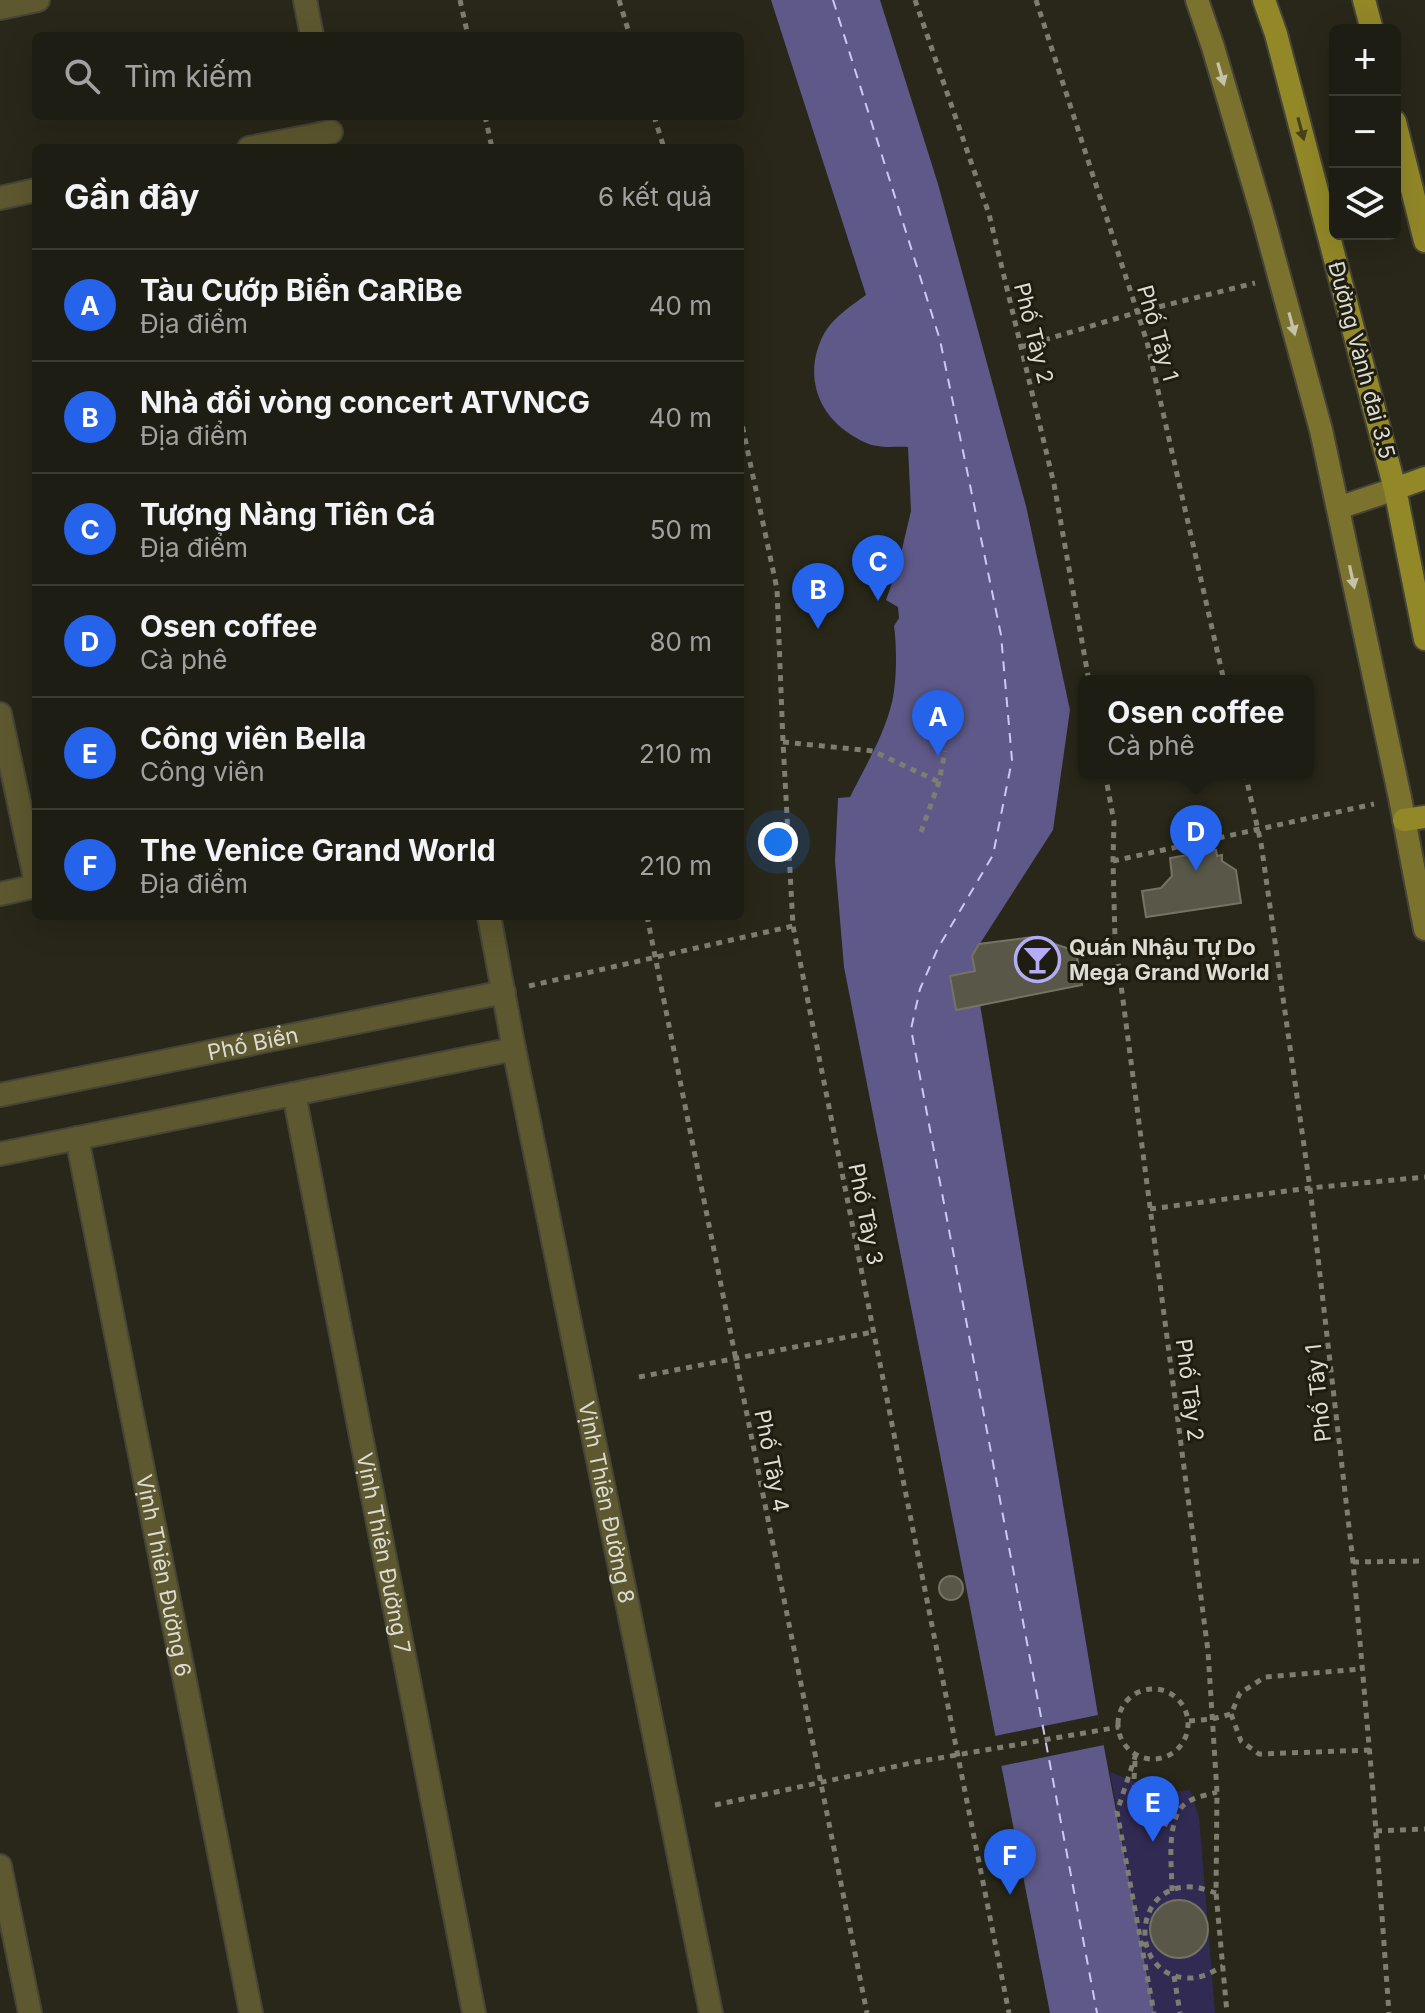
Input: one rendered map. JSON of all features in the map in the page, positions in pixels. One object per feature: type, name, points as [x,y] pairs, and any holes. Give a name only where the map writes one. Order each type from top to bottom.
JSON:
[{"type":"main road","points":[[1197,0],[1321,430],[1410,812],[1425,929]]},
{"type":"main road","name":"Đường Vành đai 3.5","points":[[1264,0],[1276,34],[1395,489],[1425,639]]},
{"type":"main road","points":[[1364,0],[1370,24]]},
{"type":"main road","points":[[1401,146],[1425,241]]},
{"type":"main road","points":[[1338,508],[1425,478]]},
{"type":"street","points":[[0,8],[38,0]]},
{"type":"street","points":[[305,0],[311,32]]},
{"type":"street","points":[[270,144],[331,132]]},
{"type":"street","points":[[0,198],[32,191]]},
{"type":"street","points":[[0,714],[32,865]]},
{"type":"street","points":[[0,894],[32,885]]},
{"type":"street","name":"Vịnh Thiên Đường 8","points":[[490,920],[711,2013]]},
{"type":"street","name":"Phố Biển","points":[[0,1095],[504,992]]},
{"type":"street","points":[[0,1154],[514,1049]]},
{"type":"street","name":"Vịnh Thiên Đường 7","points":[[294,1094],[474,2013]]},
{"type":"street","name":"Vịnh Thiên Đường 6","points":[[77,1138],[251,2013]]},
{"type":"street","points":[[0,1866],[30,2013]]},
{"type":"path","points":[[460,0],[467,32]]},
{"type":"path","points":[[619,0],[629,32]]},
{"type":"path","name":"Phố Tây 2","points":[[915,0],[989,214],[1054,484],[1088,675]]},
{"type":"path","name":"Phố Tây 1","points":[[1036,0],[1147,342],[1223,675]]},
{"type":"path","points":[[486,120],[491,144]]},
{"type":"path","points":[[655,120],[663,144]]},
{"type":"path","points":[[1021,347],[1138,312],[1279,277]]},
{"type":"path","name":"Phố Tây 3","points":[[744,434],[777,589],[793,926],[1009,2013]]},
{"type":"path","points":[[783,742],[873,751],[939,782]]},
{"type":"path","points":[[921,832],[939,782],[945,751]]},
{"type":"path","name":"Phố Tây 2","points":[[1106,779],[1114,822],[1115,939],[1208,1651],[1217,1792],[1216,1893],[1227,2013]]},
{"type":"path","name":"Phố Tây 1","points":[[1246,779],[1258,829],[1310,1188],[1353,1562],[1389,2013]]},
{"type":"path","points":[[1113,861],[1258,829],[1410,812]]},
{"type":"path","name":"Phố Tây 4","points":[[648,920],[867,2013]]},
{"type":"path","points":[[504,992],[793,926]]},
{"type":"path","points":[[1150,1209],[1425,1177]]},
{"type":"path","points":[[639,1377],[873,1332]]},
{"type":"path","points":[[1353,1562],[1425,1561]]},
{"type":"path","points":[[1362,1669],[1265,1677],[1240,1693],[1231,1714],[1241,1741],[1259,1754],[1370,1750]]},
{"type":"path","points":[[1160,1689],[1180,1700],[1189,1721],[1188,1733],[1175,1752],[1153,1760],[1136,1754],[1123,1743],[1118,1720],[1127,1699],[1137,1692],[1160,1689]]},
{"type":"path","points":[[1189,1721],[1231,1714]]},
{"type":"path","points":[[715,1805],[916,1762],[1119,1727]]},
{"type":"path","points":[[1136,1754],[1134,1788],[1151,1814],[1172,1828]]},
{"type":"path","points":[[1136,1754],[1117,1812],[1154,2013]]},
{"type":"path","points":[[1172,1891],[1172,1828],[1178,1811],[1189,1801],[1217,1792]]},
{"type":"path","points":[[1376,1831],[1425,1829]]},
{"type":"path","points":[[1216,1893],[1193,1887],[1178,1888],[1162,1896],[1146,1917],[1145,1945],[1152,1959],[1174,1976],[1190,1979],[1205,1976],[1223,1966]]},
{"type":"path","points":[[1174,1976],[1180,2013]]},
{"type":"shaded area","points":[[771,0],[880,0],[938,184],[1026,506],[1070,710],[1053,830],[972,956],[1098,1715],[1154,2013],[1050,2013],[844,967],[835,861],[838,798],[850,797],[888,718],[893,698],[896,666],[894,626],[899,618],[898,607],[886,600],[911,511],[908,447],[874,445],[850,434],[828,414],[816,388],[815,360],[825,332],[838,316],[866,295]]},
{"type":"shaded area","points":[[1110,1772],[1163,1793],[1190,1790],[1199,1817],[1215,2013],[1154,2013]]},
{"type":"pier","points":[[1098,1715],[1104,1745],[1001,1766],[995,1736]]},
{"type":"building","points":[[1216,850],[1217,856],[1222,855],[1222,861],[1236,870],[1241,903],[1146,917],[1142,891],[1161,888],[1172,876],[1170,858]]},
{"type":"building","points":[[1033,937],[1076,951],[1082,985],[956,1010],[950,976],[975,971],[972,956],[979,944]]},
{"type":"building","points":[[951,1576],[960,1579],[963,1588],[960,1597],[951,1600],[942,1597],[939,1588],[942,1579]]},
{"type":"building","points":[[1179,1900],[1190,1902],[1199,1909],[1206,1918],[1206,1940],[1199,1949],[1190,1956],[1179,1958],[1168,1956],[1159,1949],[1152,1940],[1150,1929],[1152,1918],[1159,1909],[1168,1902]]},
{"type":"ferry route","points":[[833,0],[940,340],[1001,635],[1012,760],[993,855],[938,948],[920,989],[911,1029],[1097,2013]]},
{"type":"place","name":"Tượng Nàng Tiên Cá","points":[[878,601]]},
{"type":"place","name":"Nhà đổi vòng concert ATVNCG","points":[[818,629]]},
{"type":"place","name":"Tàu Cướp Biển CaRiBe","points":[[938,756]]},
{"type":"place","name":"Osen coffee","points":[[1196,871]]},
{"type":"place","name":"Quán Nhậu Tự Do Mega Grand World","points":[[1038,960]]},
{"type":"place","name":"Công viên Bella","points":[[1153,1842]]},
{"type":"place","name":"The Venice Grand World","points":[[1010,1895]]}]
